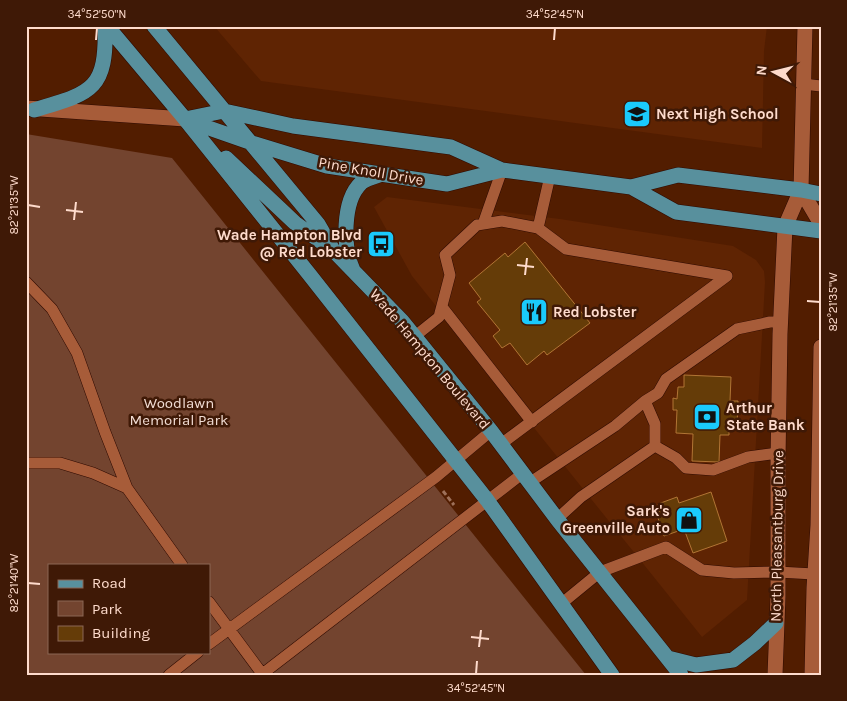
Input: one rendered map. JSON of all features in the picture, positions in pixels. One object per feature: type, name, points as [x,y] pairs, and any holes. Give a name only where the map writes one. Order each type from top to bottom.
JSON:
[{"type":"main road","points":[[30,109],[73,98],[91,88],[100,74],[104,63],[106,26]]},
{"type":"main road","points":[[106,26],[185,119],[487,500],[612,675]]},
{"type":"main road","name":"Wade Hampton Boulevard","points":[[154,26],[318,224],[334,250],[402,321],[491,430],[557,519],[681,675]]},
{"type":"main road","points":[[806,26],[801,190],[821,224]]},
{"type":"main road","name":"Pine Knoll Drive","points":[[30,109],[185,119],[224,111],[293,126],[451,146],[502,170],[631,187],[676,212],[821,231]]},
{"type":"main road","points":[[185,119],[295,223],[334,250]]},
{"type":"main road","name":"Pine Knoll Drive","points":[[185,119],[249,142],[327,166],[446,184],[502,170]]},
{"type":"main road","points":[[353,271],[349,261],[345,229],[350,200],[361,183],[382,174]]},
{"type":"main road","name":"Pine Knoll Drive","points":[[631,187],[678,175],[801,190]]},
{"type":"main road","points":[[801,190],[821,194]]},
{"type":"main road","name":"North Pleasantburg Drive","points":[[775,675],[778,572],[780,322],[785,227],[801,190]]},
{"type":"main road","points":[[812,675],[814,574],[819,525],[821,347]]},
{"type":"main road","points":[[668,658],[696,665],[733,660],[776,623]]},
{"type":"lane","points":[[803,84],[821,86]]},
{"type":"lane","points":[[483,224],[502,170]]},
{"type":"lane","points":[[538,228],[550,176]]},
{"type":"lane","points":[[414,337],[439,317],[450,275],[445,255],[477,224],[502,221],[538,228],[566,248],[727,276],[501,444]]},
{"type":"lane","points":[[26,282],[52,309],[77,353],[126,488],[181,564]]},
{"type":"lane","points":[[442,307],[532,422]]},
{"type":"lane","points":[[210,603],[262,674],[487,500],[614,426],[658,393],[666,379],[737,330],[770,322],[780,322]]},
{"type":"lane","points":[[645,401],[655,424],[655,446]]},
{"type":"lane","points":[[210,643],[455,462],[491,430]]},
{"type":"lane","points":[[655,446],[676,458],[686,468],[713,470],[748,458],[778,453]]},
{"type":"lane","points":[[557,519],[581,497],[655,446]]},
{"type":"lane","points":[[26,463],[60,463],[93,473],[126,488]]},
{"type":"lane","points":[[561,604],[600,572],[666,547],[702,570],[734,574],[778,572],[814,574]]},
{"type":"lane","points":[[169,675],[195,654]]},
{"type":"path","points":[[442,490],[454,505]]},
{"type":"shaded area","name":"Next High School","points":[[214,26],[767,26],[764,51],[762,148],[261,81]]},
{"type":"shaded area","points":[[387,197],[560,219],[733,246],[756,260],[764,271],[765,282],[747,600],[702,637],[412,276],[374,207]]},
{"type":"green space","name":"Woodlawn Memorial Park","points":[[26,134],[172,158],[586,675],[26,675]]},
{"type":"building","name":"Red Lobster","points":[[525,242],[590,323],[547,355],[544,351],[527,365],[510,343],[502,348],[493,336],[500,330],[477,302],[481,299],[469,283],[505,253],[508,257]]},
{"type":"building","name":"Arthur State Bank","points":[[684,375],[731,377],[730,401],[738,401],[737,425],[729,425],[729,435],[720,435],[719,462],[692,461],[693,434],[676,433],[677,410],[673,410],[673,398],[677,399],[678,387],[684,387]]},
{"type":"building","name":"Sark's Greenville Auto","points":[[711,492],[727,541],[693,553],[684,529],[664,536],[656,512],[660,511],[658,504],[677,497],[679,503]]},
{"type":"place","name":"Next High School","points":[[637,114]]},
{"type":"place","name":"Wade Hampton Blvd @ Red Lobster","points":[[381,244]]},
{"type":"place","name":"Red Lobster","points":[[534,312]]},
{"type":"place","name":"Arthur State Bank","points":[[707,417]]},
{"type":"place","name":"Sark's Greenville Auto","points":[[689,520]]}]
